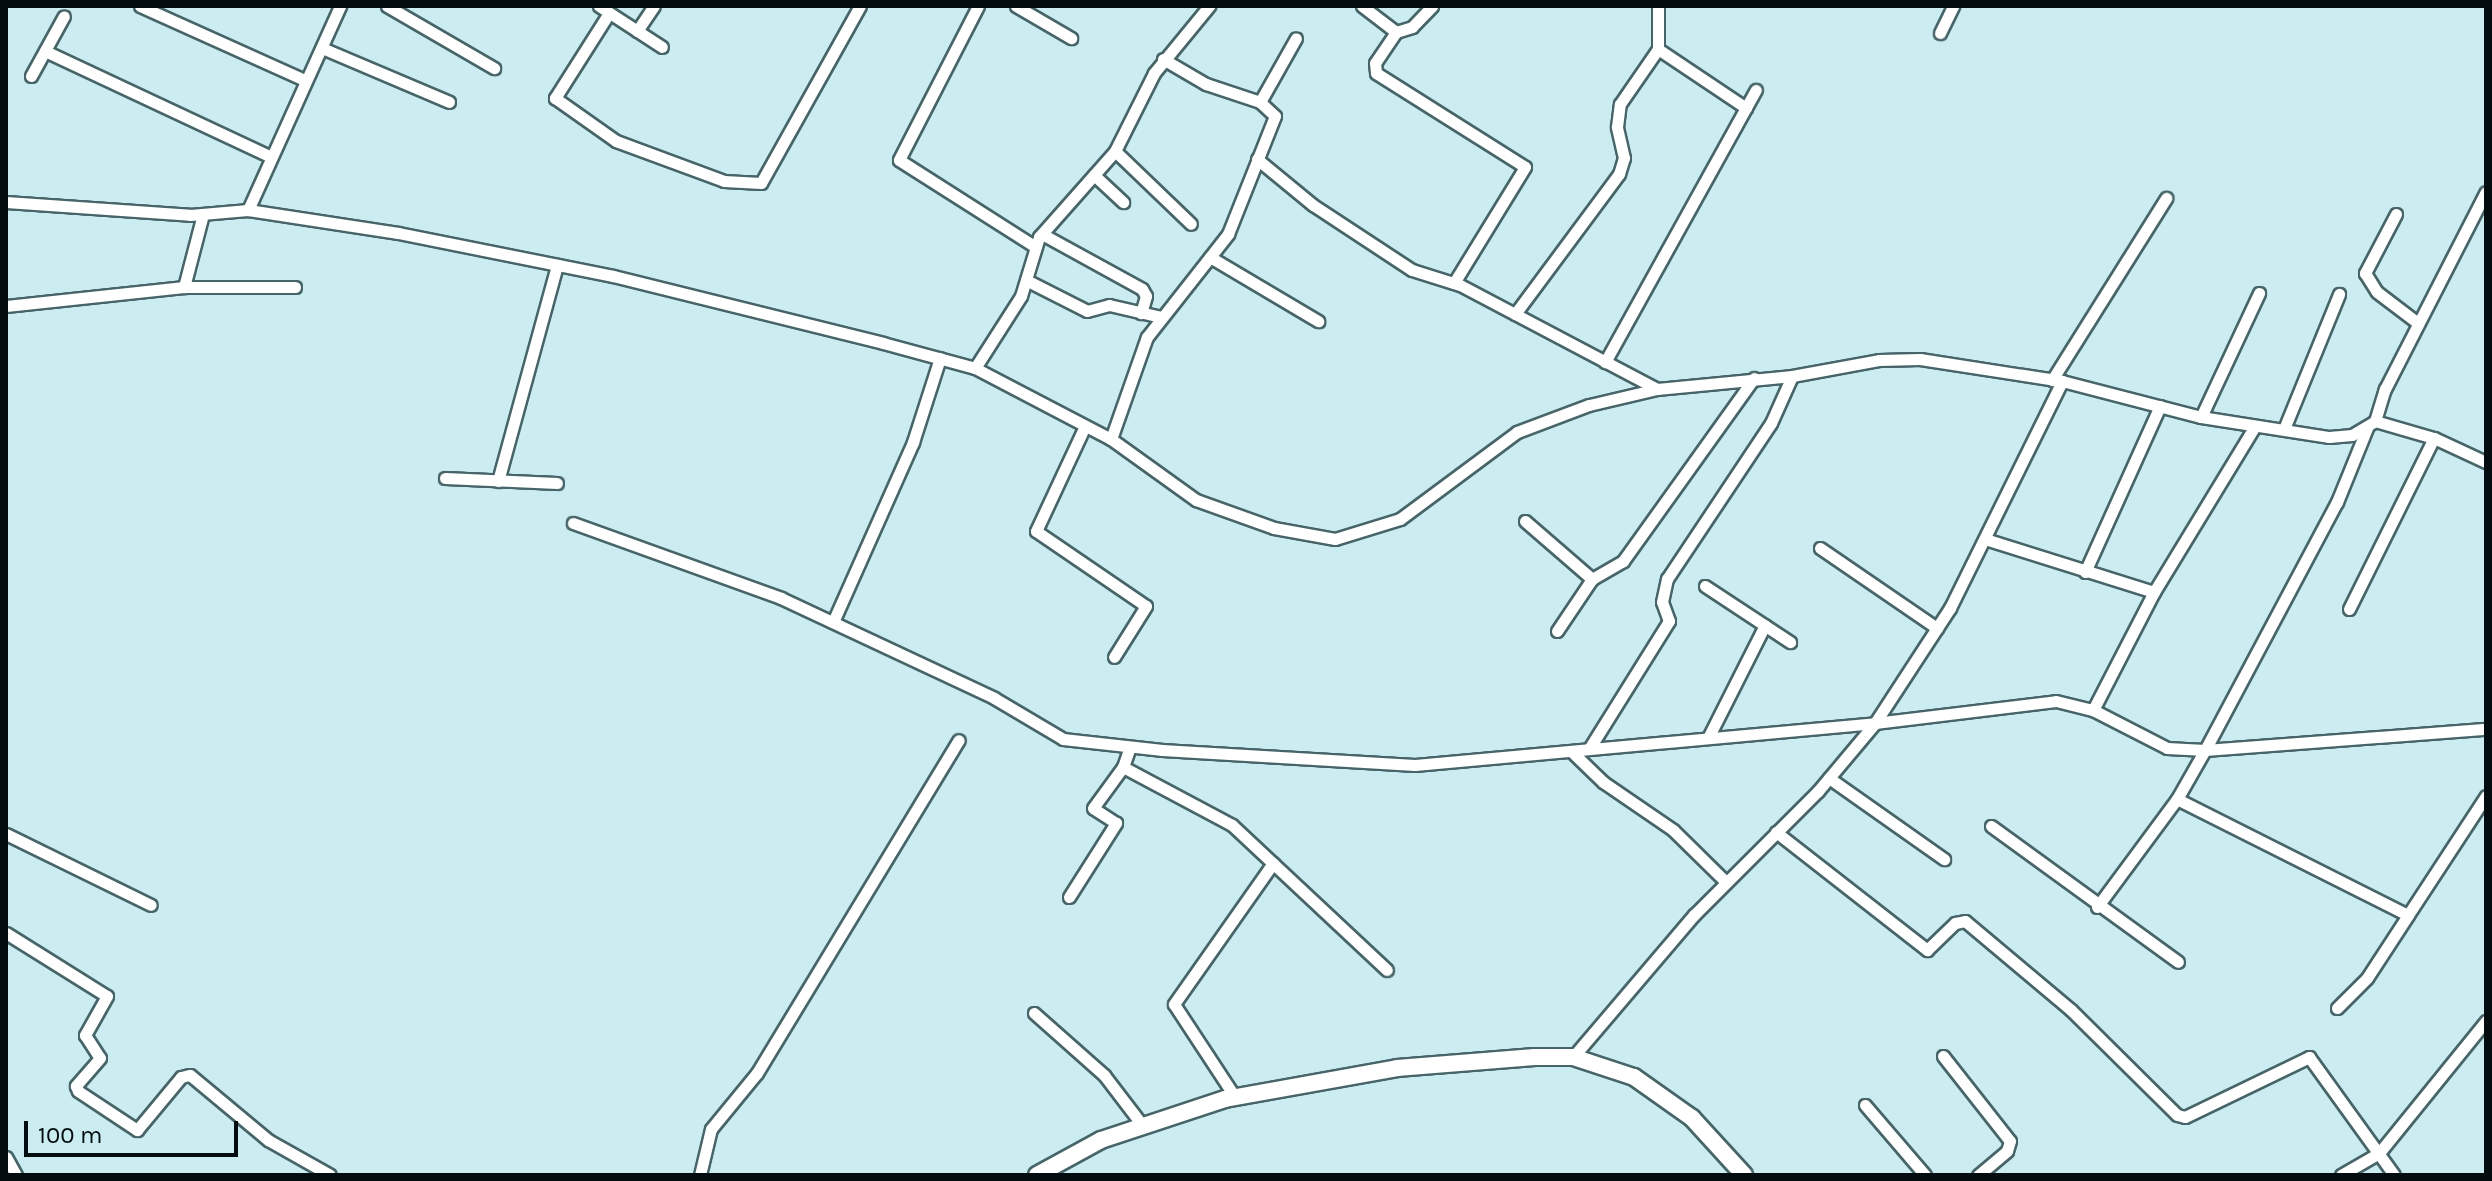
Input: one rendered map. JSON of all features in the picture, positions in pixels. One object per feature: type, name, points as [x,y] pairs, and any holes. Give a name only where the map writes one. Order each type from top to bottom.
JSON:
[{"type":"street","points":[[140,6],[305,80]]},
{"type":"street","points":[[387,6],[494,68]]},
{"type":"street","points":[[637,31],[654,6]]},
{"type":"street","points":[[662,47],[604,9],[555,98],[616,141],[724,181],[761,183],[860,6]]},
{"type":"street","points":[[978,6],[899,160],[1034,246]]},
{"type":"street","points":[[1016,6],[1071,38]]},
{"type":"street","points":[[975,368],[1026,280],[1034,246],[1115,151],[1163,59],[1209,6]]},
{"type":"street","points":[[1362,6],[1396,32]]},
{"type":"street","points":[[1432,6],[1412,27],[1396,32],[1375,63],[1376,73],[1525,167],[1454,283]]},
{"type":"street","points":[[1515,314],[1619,174],[1624,158],[1617,127],[1620,104],[1658,49],[1657,9],[1644,6]]},
{"type":"street","points":[[1940,33],[1953,6]]},
{"type":"street","points":[[248,210],[269,156],[305,80],[344,8]]},
{"type":"street","points":[[31,76],[64,16]]},
{"type":"street","points":[[1260,102],[1296,38]]},
{"type":"street","points":[[322,48],[449,102]]},
{"type":"street","points":[[1658,49],[1746,108]]},
{"type":"street","points":[[45,51],[269,156]]},
{"type":"street","points":[[1111,439],[1139,354],[1161,317],[1228,234],[1275,116],[1260,102],[1206,84],[1163,59]]},
{"type":"street","points":[[1605,362],[1756,90]]},
{"type":"street","points":[[1115,151],[1191,224]]},
{"type":"street","points":[[1257,159],[1369,244],[1412,270],[1454,283],[1657,389]]},
{"type":"street","points":[[1094,175],[1123,202]]},
{"type":"street","points":[[2097,907],[2177,799],[2205,750],[2337,502],[2418,323],[2486,192]]},
{"type":"street","points":[[1573,1057],[1606,1013],[1726,882],[1829,778],[1875,723],[1937,628],[1985,539],[2057,381],[2166,198]]},
{"type":"street","points":[[6,202],[203,214],[248,210],[557,265],[940,358],[975,368],[1111,439],[1196,500],[1274,528],[1335,539],[1400,519],[1517,432],[1589,405],[1657,389],[1792,376],[1879,360],[1920,359],[2057,381],[2201,417],[2329,437],[2371,425],[2434,438],[2486,462]]},
{"type":"street","points":[[184,287],[203,214]]},
{"type":"street","points":[[2396,214],[2365,273],[2377,292],[2418,323]]},
{"type":"street","points":[[1042,234],[1142,289],[1141,313]]},
{"type":"street","points":[[1210,257],[1318,321]]},
{"type":"street","points":[[498,481],[557,265]]},
{"type":"street","points":[[1026,280],[1087,311],[1106,305],[1161,317]]},
{"type":"street","points":[[6,306],[184,287],[295,287]]},
{"type":"street","points":[[2201,417],[2259,293]]},
{"type":"street","points":[[2284,429],[2339,294]]},
{"type":"street","points":[[833,622],[913,442],[940,358]]},
{"type":"street","points":[[1589,749],[1669,621],[1662,602],[1667,579],[1771,423],[1792,376]]},
{"type":"street","points":[[1557,631],[1592,579],[1623,561],[1754,378]]},
{"type":"street","points":[[2085,572],[2160,406]]},
{"type":"street","points":[[1085,426],[1036,531],[1146,606],[1114,657]]},
{"type":"street","points":[[2093,710],[2154,592],[2255,426]]},
{"type":"street","points":[[2349,609],[2434,438]]},
{"type":"street","points":[[445,478],[557,483]]},
{"type":"street","points":[[1525,521],[1592,579]]},
{"type":"street","points":[[573,523],[621,536],[833,622],[994,698],[1063,739],[1130,747],[1415,765],[1875,723],[2056,701],[2093,710],[2167,748],[2205,750],[2486,729]]},
{"type":"street","points":[[1985,539],[2154,592]]},
{"type":"street","points":[[1820,548],[1937,628]]},
{"type":"street","points":[[1705,586],[1790,642]]},
{"type":"street","points":[[1709,736],[1765,625]]},
{"type":"street","points":[[700,1175],[711,1129],[757,1073],[959,740]]},
{"type":"street","points":[[1069,897],[1116,823],[1093,808],[1123,767],[1130,747]]},
{"type":"street","points":[[1571,751],[1603,782],[1673,830],[1726,882]]},
{"type":"street","points":[[1123,767],[1232,825],[1387,970]]},
{"type":"street","points":[[1829,778],[1944,859]]},
{"type":"street","points":[[2337,1008],[2367,978],[2486,796]]},
{"type":"street","points":[[2177,799],[2408,915]]},
{"type":"street","points":[[1991,826],[2097,907],[2178,962]]},
{"type":"street","points":[[1776,832],[1927,950],[1955,923],[1965,921],[2071,1010],[2177,1115],[2185,1117],[2309,1057],[2394,1175]]},
{"type":"street","points":[[6,834],[151,905]]},
{"type":"street","points":[[1235,1097],[1174,1004],[1273,863]]},
{"type":"street","points":[[6,933],[107,996],[86,1031],[100,1058],[76,1086],[78,1091],[137,1130],[181,1077],[190,1075],[268,1140],[330,1175]]},
{"type":"street","points":[[1034,1013],[1104,1075],[1143,1126]]},
{"type":"street","points":[[2341,1175],[2379,1153],[2486,1021]]},
{"type":"street","points":[[1943,1056],[2010,1141],[2007,1151],[1978,1175]]},
{"type":"street","points":[[1037,1175],[1101,1140],[1235,1097],[1397,1068],[1573,1057],[1620,1070],[1662,1094],[1717,1141],[1744,1175]]},
{"type":"street","points":[[1865,1105],[1925,1175]]},
{"type":"street","points":[[6,1157],[16,1175]]}]
